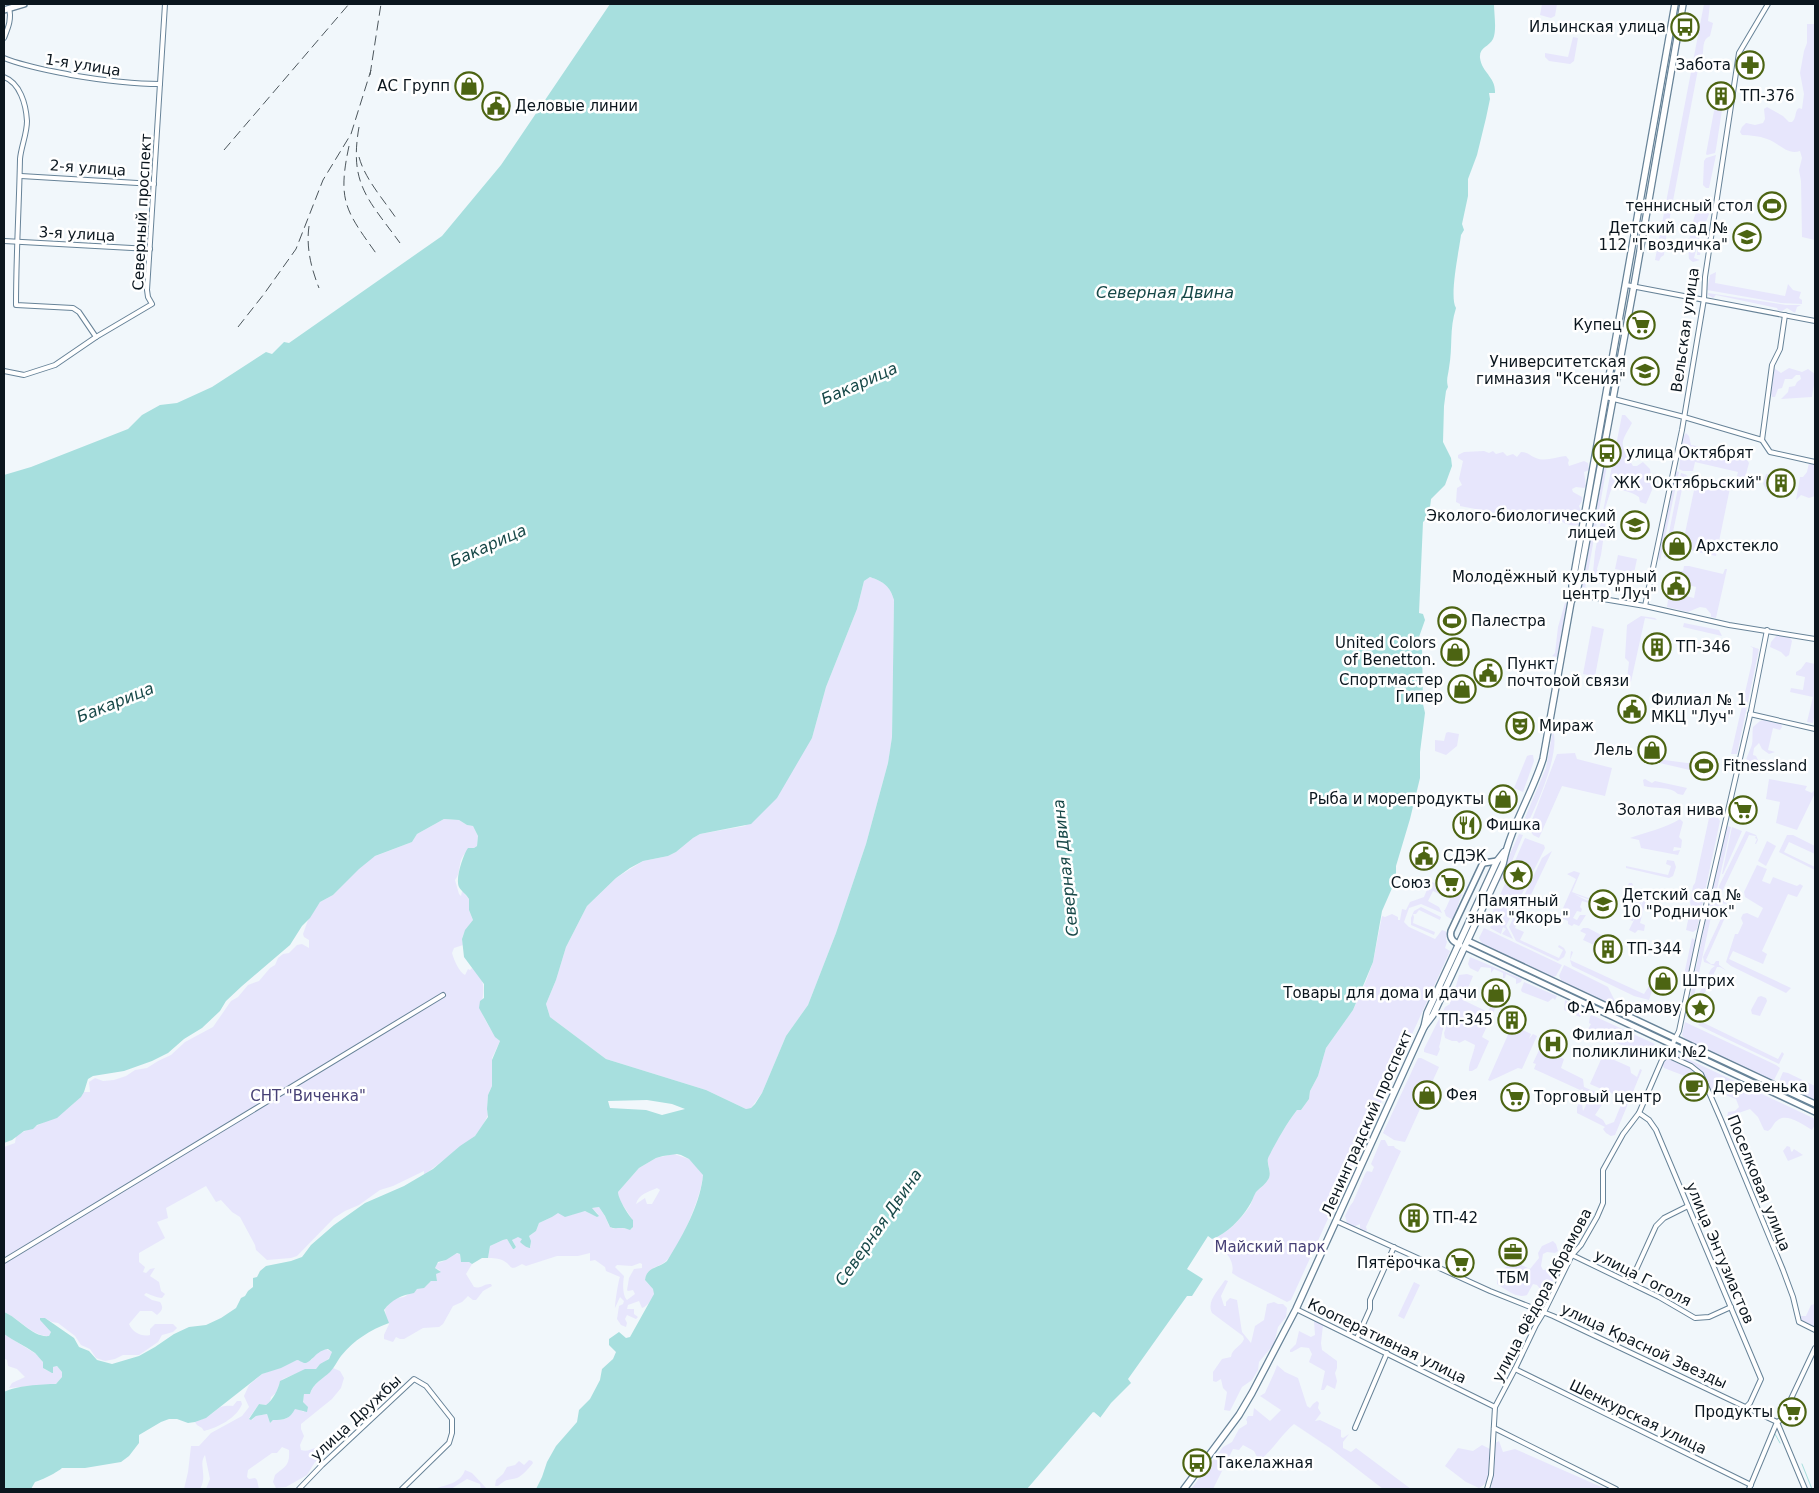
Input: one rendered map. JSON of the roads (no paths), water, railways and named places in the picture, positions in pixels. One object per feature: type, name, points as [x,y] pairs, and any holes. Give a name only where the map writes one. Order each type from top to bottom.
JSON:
[{"type":"main road","points":[[6,9],[24,4]]},
{"type":"main road","name":"Ленинградский проспект","points":[[1184,1489],[1239,1415],[1296,1309],[1424,1027],[1433,1015],[1497,861],[1505,851],[1536,782],[1543,758],[1573,594],[1572,586],[1675,4]]},
{"type":"main road","name":"Ленинградский проспект","points":[[1573,594],[1578,587],[1634,286],[1683,4]]},
{"type":"main road","name":"Ленинградский проспект","points":[[1464,943],[1503,864],[1505,851]]},
{"type":"main road","points":[[1497,861],[1482,865],[1451,931],[1450,936],[1452,940],[1464,943],[1675,1038],[1815,1104]]},
{"type":"main road","points":[[1464,943],[1815,1112]]},
{"type":"street","name":"Северный проспект","points":[[4,371],[24,375],[55,365],[96,337],[152,304],[147,290],[165,4]]},
{"type":"street","name":"Вельская улица","points":[[1645,606],[1665,515],[1704,299],[1705,277],[1739,54],[1768,4]]},
{"type":"street","points":[[4,38],[9,25],[6,9]]},
{"type":"street","name":"1-я улица","points":[[4,58],[27,67],[136,84],[160,84]]},
{"type":"street","points":[[4,77],[11,80],[20,91],[27,122],[20,157],[16,241],[16,305],[73,308],[79,312],[96,337]]},
{"type":"street","name":"2-я улица","points":[[20,176],[154,184]]},
{"type":"street","name":"3-я улица","points":[[4,241],[150,249]]},
{"type":"street","points":[[1626,285],[1815,321]]},
{"type":"street","points":[[1762,440],[1772,365],[1780,349],[1785,314]]},
{"type":"street","points":[[1606,397],[1684,416],[1762,440],[1770,452],[1815,462]]},
{"type":"street","points":[[1573,594],[1645,606],[1729,625],[1815,638]]},
{"type":"street","name":"улица Фёдора Абрамова","points":[[1487,1489],[1492,1475],[1495,1407],[1572,1255],[1582,1245],[1589,1232],[1603,1203],[1602,1170],[1623,1134],[1639,1113],[1662,1060],[1667,1055],[1681,1025],[1767,630]]},
{"type":"street","points":[[1750,714],[1815,729]]},
{"type":"street","points":[[4,1261],[443,996]]},
{"type":"street","name":"Поселковая улица","points":[[1667,1055],[1691,1066],[1701,1074],[1783,1270],[1793,1297],[1799,1322],[1815,1330]]},
{"type":"street","name":"улица Энтузиастов","points":[[1639,1113],[1649,1120],[1656,1130],[1762,1379],[1747,1406]]},
{"type":"street","points":[[1630,1283],[1656,1226],[1664,1218],[1688,1206]]},
{"type":"street","name":"улица Красной Звезды","points":[[1336,1221],[1490,1291],[1544,1312],[1747,1406],[1777,1422]]},
{"type":"street","points":[[1357,1338],[1370,1309],[1370,1300],[1394,1247]]},
{"type":"street","name":"улица Гоголя","points":[[1572,1255],[1659,1297],[1695,1318],[1709,1317],[1731,1307]]},
{"type":"street","name":"Кооперативная улица","points":[[1296,1309],[1495,1407]]},
{"type":"street","points":[[1750,1487],[1777,1422],[1781,1420],[1815,1348]]},
{"type":"street","points":[[1355,1428],[1387,1353]]},
{"type":"street","name":"Шенкурская улица","points":[[1515,1369],[1750,1487]]},
{"type":"street","name":"улица Дружбы","points":[[299,1489],[414,1379],[426,1386],[452,1419],[452,1433],[448,1443],[402,1489]]},
{"type":"street","points":[[1777,1422],[1805,1489]]},
{"type":"street","points":[[1494,1428],[1616,1489]]},
{"type":"water","points":[[610,4],[1494,4],[1495,27],[1493,39],[1483,49],[1480,58],[1483,68],[1493,83],[1495,93],[1489,93],[1490,99],[1477,155],[1468,179],[1468,196],[1462,224],[1464,230],[1461,235],[1454,284],[1456,308],[1447,380],[1448,387],[1444,406],[1443,442],[1451,458],[1452,466],[1445,485],[1431,499],[1429,516],[1423,522],[1419,613],[1423,614],[1425,620],[1419,637],[1419,643],[1422,646],[1423,704],[1425,713],[1420,752],[1420,778],[1396,866],[1396,879],[1382,911],[1373,962],[1353,1010],[1326,1048],[1318,1076],[1310,1091],[1309,1099],[1301,1110],[1297,1110],[1293,1115],[1269,1156],[1270,1175],[1268,1180],[1256,1192],[1246,1211],[1233,1226],[1218,1237],[1212,1239],[1208,1236],[1187,1269],[1203,1279],[1192,1296],[1187,1296],[1128,1379],[1131,1383],[1111,1403],[1100,1418],[1093,1412],[1027,1489],[536,1489],[556,1446],[577,1422],[579,1410],[590,1399],[600,1380],[602,1369],[613,1359],[616,1352],[609,1345],[609,1339],[619,1332],[626,1338],[630,1337],[654,1294],[653,1289],[645,1280],[646,1276],[650,1270],[667,1261],[692,1214],[702,1185],[703,1175],[689,1159],[677,1154],[656,1158],[639,1168],[618,1192],[633,1220],[633,1227],[630,1230],[610,1227],[599,1207],[592,1208],[599,1216],[597,1217],[585,1211],[565,1217],[558,1213],[539,1223],[536,1231],[529,1236],[531,1241],[530,1248],[521,1243],[522,1239],[518,1237],[512,1240],[516,1247],[514,1249],[507,1239],[503,1240],[490,1246],[488,1258],[482,1258],[472,1264],[461,1262],[460,1254],[457,1253],[446,1260],[438,1262],[435,1268],[441,1272],[436,1274],[437,1281],[431,1281],[424,1288],[417,1289],[414,1293],[390,1303],[384,1310],[389,1323],[357,1340],[346,1350],[330,1372],[316,1384],[310,1394],[304,1394],[303,1402],[308,1407],[307,1412],[295,1409],[289,1417],[273,1420],[270,1423],[267,1414],[249,1419],[259,1404],[266,1405],[271,1400],[277,1391],[280,1381],[305,1369],[316,1369],[320,1364],[329,1359],[332,1352],[328,1349],[320,1352],[307,1363],[297,1360],[262,1374],[206,1418],[188,1423],[177,1419],[161,1422],[139,1435],[139,1443],[129,1456],[121,1462],[85,1468],[62,1468],[50,1476],[35,1482],[31,1489],[4,1489],[4,1392],[22,1387],[56,1384],[62,1377],[62,1372],[57,1366],[53,1367],[53,1373],[43,1368],[43,1362],[35,1353],[4,1334],[4,1312],[37,1334],[49,1336],[51,1332],[40,1320],[40,1318],[45,1318],[74,1338],[79,1347],[89,1351],[97,1360],[112,1364],[139,1356],[189,1327],[206,1325],[221,1318],[236,1308],[241,1298],[253,1287],[253,1278],[257,1277],[266,1266],[302,1257],[311,1245],[334,1225],[365,1203],[404,1186],[433,1169],[475,1136],[488,1117],[488,1095],[492,1086],[492,1060],[500,1041],[495,1037],[479,1008],[480,1001],[484,998],[484,984],[464,957],[462,939],[465,930],[473,920],[469,910],[469,899],[459,887],[459,873],[466,851],[468,848],[477,846],[478,836],[473,826],[459,820],[444,819],[417,834],[412,842],[375,856],[333,895],[320,902],[290,945],[226,1001],[220,1011],[202,1028],[184,1039],[168,1053],[152,1061],[124,1071],[93,1076],[88,1079],[81,1097],[57,1118],[24,1131],[12,1140],[4,1143],[4,475],[31,467],[128,429],[142,415],[160,405],[177,403],[212,387],[266,352],[272,354],[284,342],[289,343],[442,236],[501,165]],"holes":[[[870,577],[886,585],[891,591],[894,600],[892,737],[888,763],[866,844],[836,933],[808,1005],[786,1036],[762,1093],[755,1104],[751,1108],[746,1109],[706,1090],[606,1059],[550,1017],[546,1004],[566,947],[587,906],[616,878],[630,868],[643,861],[668,856],[700,834],[751,824],[777,798],[812,738],[826,687],[857,609],[864,581]],[[647,1100],[672,1104],[685,1109],[662,1115],[646,1110],[610,1108],[608,1101]]]},
{"type":"waterway","points":[[1775,1434],[1780,1443]]},
{"type":"waterway","points":[[1802,1464],[1812,1489]]},
{"type":"railway","points":[[224,150],[349,4]]},
{"type":"railway","points":[[370,75],[381,4]]},
{"type":"railway","points":[[238,327],[296,249],[323,180],[351,134],[371,70]]},
{"type":"railway","points":[[359,127],[357,147],[359,177],[370,202],[400,243]]},
{"type":"railway","points":[[349,146],[345,165],[344,194],[358,228],[378,256]]},
{"type":"railway","points":[[359,157],[370,181],[396,218]]},
{"type":"railway","points":[[309,226],[308,242],[310,257],[319,288]]},
{"type":"place","name":"Ильинская улица","points":[[1685,27]]},
{"type":"place","name":"Забота","points":[[1750,65]]},
{"type":"place","name":"АС Групп","points":[[469,86]]},
{"type":"place","name":"ТП-376","points":[[1721,96]]},
{"type":"place","name":"Деловые линии","points":[[496,106]]},
{"type":"place","name":"теннисный стол","points":[[1772,206]]},
{"type":"place","name":"Детский сад № 112 \"Гвоздичка\"","points":[[1747,237]]},
{"type":"place","name":"Купец","points":[[1641,325]]},
{"type":"place","name":"Университетская гимназия \"Ксения\"","points":[[1645,371]]},
{"type":"place","name":"улица Октябрят","points":[[1607,453]]},
{"type":"place","name":"ЖК \"Октябрьский\"","points":[[1781,483]]},
{"type":"place","name":"Эколого-биологический лицей","points":[[1635,525]]},
{"type":"place","name":"Архстекло","points":[[1677,546]]},
{"type":"place","name":"Молодёжный культурный центр \"Луч\"","points":[[1676,586]]},
{"type":"place","name":"Палестра","points":[[1452,621]]},
{"type":"place","name":"ТП-346","points":[[1657,647]]},
{"type":"place","name":"United Colors of Benetton.","points":[[1455,652]]},
{"type":"place","name":"Пункт почтовой связи","points":[[1488,673]]},
{"type":"place","name":"Спортмастер Гипер","points":[[1462,689]]},
{"type":"place","name":"Филиал № 1 МКЦ \"Луч\"","points":[[1632,709]]},
{"type":"place","name":"Мираж","points":[[1520,726]]},
{"type":"place","name":"Лель","points":[[1652,750]]},
{"type":"place","name":"Fitnessland","points":[[1704,766]]},
{"type":"place","name":"Рыба и морепродукты","points":[[1503,799]]},
{"type":"place","name":"Золотая нива","points":[[1743,810]]},
{"type":"place","name":"Фишка","points":[[1467,825]]},
{"type":"place","name":"СДЭК","points":[[1424,856]]},
{"type":"place","name":"Памятный знак \"Якорь\"","points":[[1518,875]]},
{"type":"place","name":"Союз","points":[[1450,883]]},
{"type":"place","name":"Детский сад № 10 \"Родничок\"","points":[[1603,904]]},
{"type":"place","name":"ТП-344","points":[[1608,949]]},
{"type":"place","name":"Штрих","points":[[1663,981]]},
{"type":"place","name":"Товары для дома и дачи","points":[[1496,993]]},
{"type":"place","name":"Ф.А. Абрамову","points":[[1700,1008]]},
{"type":"place","name":"ТП-345","points":[[1512,1020]]},
{"type":"place","name":"Филиал поликлиники №2","points":[[1553,1044]]},
{"type":"place","name":"Деревенька","points":[[1694,1087]]},
{"type":"place","name":"Фея","points":[[1427,1095]]},
{"type":"place","name":"Торговый центр","points":[[1515,1097]]},
{"type":"place","name":"ТП-42","points":[[1414,1218]]},
{"type":"place","name":"ТБМ","points":[[1513,1252]]},
{"type":"place","name":"Пятёрочка","points":[[1460,1263]]},
{"type":"place","name":"Продукты","points":[[1792,1412]]},
{"type":"place","name":"Такелажная","points":[[1197,1463]]},
{"type":"water label","name":"Северная Двина","points":[[1165,292]]},
{"type":"water label","name":"Бакарица","points":[[859,383]]},
{"type":"water label","name":"Бакарица","points":[[488,545]]},
{"type":"water label","name":"Бакарица","points":[[115,702]]},
{"type":"water label","name":"Северная Двина","points":[[1065,868]]},
{"type":"water label","name":"Северная Двина","points":[[878,1227]]},
{"type":"park label","name":"СНТ \"Виченка\"","points":[[308,1096]]},
{"type":"park label","name":"Майский парк","points":[[1270,1247]]}]
